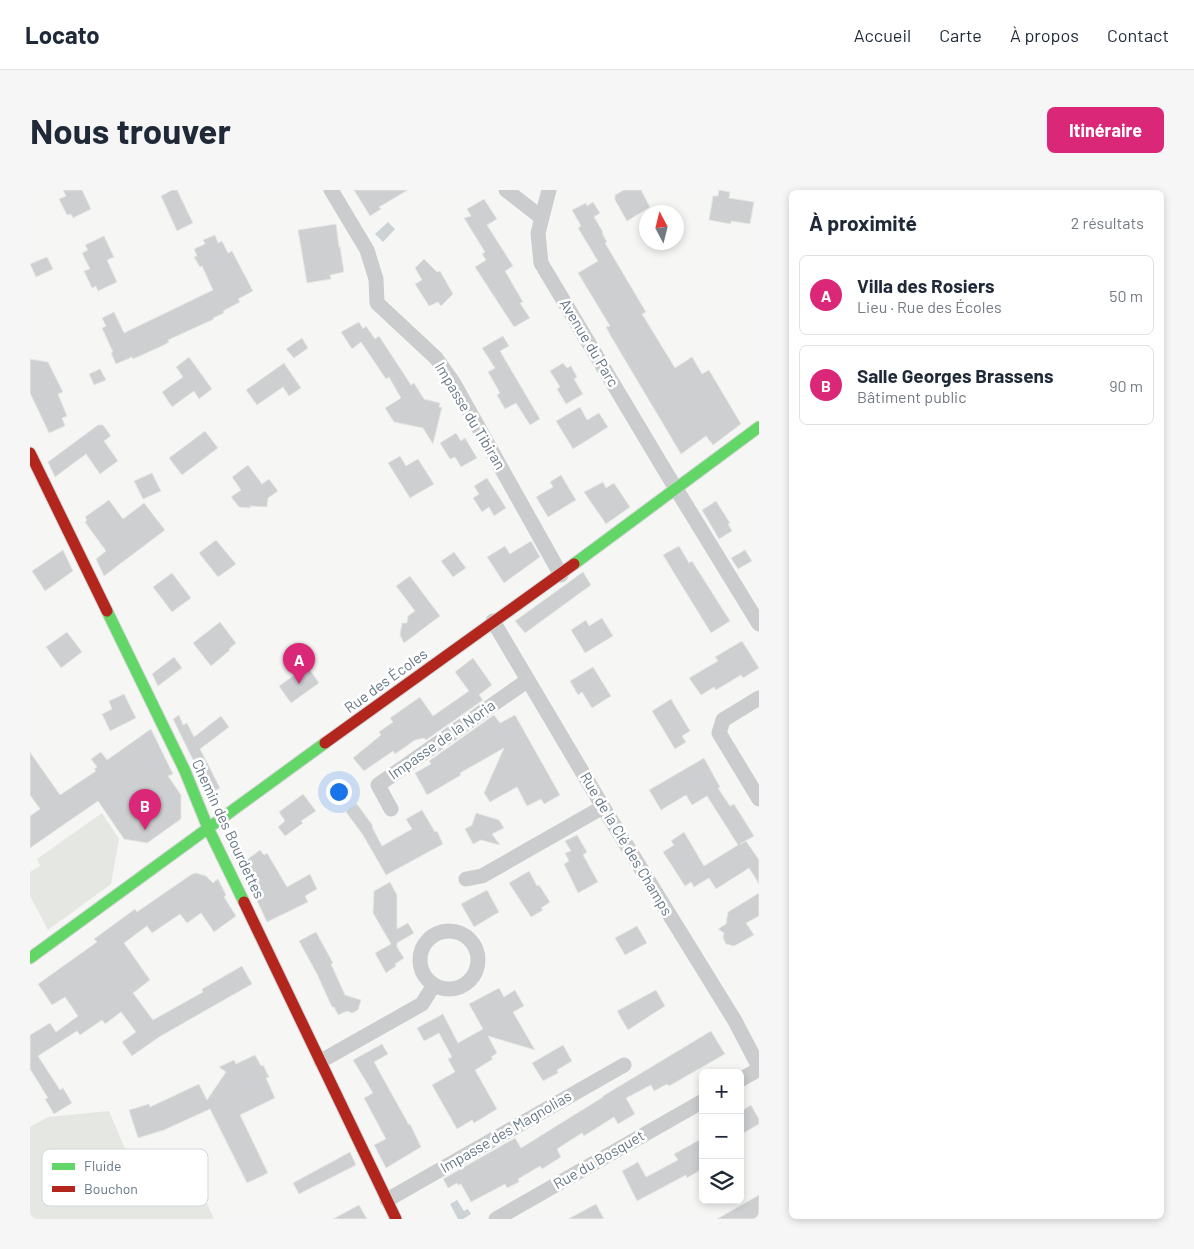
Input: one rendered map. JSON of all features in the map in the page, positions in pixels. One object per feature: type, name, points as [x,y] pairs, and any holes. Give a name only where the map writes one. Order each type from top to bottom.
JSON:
[{"type":"street","name":"Impasse du Tibiran","points":[[331,190],[366,250],[376,279],[376,303],[436,358],[453,382],[561,575]]},
{"type":"street","points":[[506,190],[542,218]]},
{"type":"street","name":"Avenue du Parc","points":[[549,190],[538,233],[541,263],[675,488],[759,624]]},
{"type":"street","name":"Rue des Écoles","points":[[30,958],[493,621],[561,575],[759,427]]},
{"type":"street","name":"Chemin des Bourdettes","points":[[30,453],[124,650],[185,771],[208,828],[396,1219]]},
{"type":"street","name":"Rue de la Clé des Champs","points":[[493,621],[603,807],[735,1021],[759,1068]]},
{"type":"street","name":"Impasse de la Noria","points":[[391,809],[378,784],[528,680]]},
{"type":"street","points":[[759,698],[723,720],[719,733],[759,799]]},
{"type":"street","points":[[466,879],[482,876],[603,807]]},
{"type":"street","points":[[320,1061],[422,1004],[434,985]]},
{"type":"street","name":"Impasse des Magnolias","points":[[387,1200],[624,1065]]},
{"type":"street","points":[[744,1077],[759,1068]]},
{"type":"street","name":"Rue du Bosquet","points":[[496,1219],[699,1103]]},
{"type":"shaded area","points":[[388,222],[395,229],[383,242],[375,234]]},
{"type":"shaded area","points":[[102,813],[119,839],[111,884],[48,930],[30,896],[30,872],[40,866],[37,859]]},
{"type":"shaded area","points":[[109,1111],[125,1149],[42,1149],[42,1206],[208,1206],[214,1219],[30,1219],[30,1127],[48,1117]]},
{"type":"shaded area","points":[[457,1200],[464,1211],[468,1209],[471,1214],[463,1219],[458,1219],[450,1204]]},
{"type":"building","points":[[63,190],[82,190],[91,209],[73,218],[71,214],[67,215],[59,199],[66,196]]},
{"type":"building","points":[[172,190],[177,190],[193,223],[177,231],[161,196]]},
{"type":"building","points":[[354,190],[408,190],[379,207],[381,209],[370,216]]},
{"type":"building","points":[[624,190],[641,190],[649,205],[639,205],[639,214],[627,221],[615,200],[615,195]]},
{"type":"building","points":[[719,190],[730,192],[729,198],[754,202],[750,224],[731,221],[731,224],[709,220],[713,196],[718,196]]},
{"type":"building","points":[[484,199],[497,219],[487,225],[513,266],[505,271],[523,302],[520,303],[530,318],[514,327],[475,267],[486,260],[482,254],[485,252],[464,218],[471,216],[467,209]]},
{"type":"building","points":[[593,202],[600,213],[594,217],[603,232],[607,242],[605,243],[646,312],[642,314],[675,368],[692,357],[702,374],[709,370],[741,424],[713,445],[706,436],[681,454],[612,338],[606,327],[610,326],[578,273],[598,261],[578,228],[581,226],[572,210],[586,203],[587,206]]},
{"type":"building","points":[[336,224],[344,272],[330,275],[331,279],[307,283],[298,230]]},
{"type":"building","points":[[215,235],[218,243],[222,241],[228,253],[232,251],[253,291],[238,299],[240,302],[223,311],[224,313],[214,319],[168,340],[169,342],[162,346],[133,359],[132,357],[116,364],[111,353],[113,352],[102,328],[106,326],[102,318],[114,312],[124,333],[213,290],[202,266],[200,267],[194,257],[197,256],[194,249],[205,244],[203,240]]},
{"type":"building","points":[[104,236],[114,257],[107,260],[117,282],[98,291],[96,286],[92,288],[84,271],[90,269],[82,253],[88,250],[85,245]]},
{"type":"building","points":[[47,257],[53,269],[36,277],[30,264]]},
{"type":"building","points":[[424,259],[437,272],[440,271],[453,294],[441,306],[438,302],[429,306],[415,284],[422,280],[415,268]]},
{"type":"building","points":[[359,322],[363,329],[366,326],[375,339],[379,336],[411,385],[414,383],[424,399],[440,403],[439,407],[442,407],[433,444],[423,428],[394,422],[385,408],[401,398],[389,377],[386,379],[361,342],[352,349],[341,332]]},
{"type":"building","points":[[503,336],[509,346],[500,351],[540,419],[530,425],[516,403],[505,409],[497,395],[500,393],[488,372],[495,368],[482,348]]},
{"type":"building","points":[[302,338],[308,348],[294,358],[286,349]]},
{"type":"building","points":[[189,357],[212,389],[199,399],[194,391],[172,407],[162,392],[183,377],[176,367]]},
{"type":"building","points":[[30,359],[48,362],[63,392],[58,394],[67,416],[62,418],[65,426],[49,433],[30,393]]},
{"type":"building","points":[[284,363],[301,388],[289,396],[283,387],[257,405],[246,390]]},
{"type":"building","points":[[563,363],[567,368],[571,366],[577,377],[574,379],[583,394],[566,404],[557,389],[560,387],[550,371]]},
{"type":"building","points":[[100,369],[106,380],[94,385],[89,374]]},
{"type":"building","points":[[580,407],[587,420],[599,413],[608,427],[573,449],[556,421]]},
{"type":"building","points":[[98,425],[103,425],[111,436],[104,441],[118,461],[100,474],[86,454],[55,477],[48,462]]},
{"type":"building","points":[[205,431],[218,448],[182,475],[169,458]]},
{"type":"building","points":[[456,433],[461,441],[465,438],[477,458],[461,467],[455,457],[450,459],[440,443]]},
{"type":"building","points":[[400,456],[406,466],[418,459],[434,484],[410,498],[388,463]]},
{"type":"building","points":[[248,465],[262,484],[269,479],[278,491],[268,498],[267,507],[239,507],[231,497],[241,490],[232,477]]},
{"type":"building","points":[[152,473],[161,491],[143,499],[134,481]]},
{"type":"building","points":[[561,475],[576,500],[548,517],[536,497],[553,487],[550,482]]},
{"type":"building","points":[[487,478],[506,508],[494,516],[489,507],[482,512],[473,498],[479,494],[474,486]]},
{"type":"building","points":[[603,482],[606,488],[614,483],[630,507],[606,524],[584,492]]},
{"type":"building","points":[[109,500],[123,519],[144,503],[165,530],[104,576],[96,559],[106,551],[85,522],[87,520],[85,517]]},
{"type":"building","points":[[716,501],[730,523],[728,524],[732,531],[719,539],[702,510]]},
{"type":"building","points":[[216,540],[236,564],[218,577],[199,553]]},
{"type":"building","points":[[531,541],[540,557],[504,583],[487,557],[505,546],[510,554]]},
{"type":"building","points":[[679,546],[689,563],[692,561],[730,621],[711,633],[663,555]]},
{"type":"building","points":[[63,550],[73,571],[45,591],[32,571]]},
{"type":"building","points":[[745,550],[752,561],[738,569],[731,558]]},
{"type":"building","points":[[454,552],[466,568],[453,577],[441,561]]},
{"type":"building","points":[[583,572],[591,585],[525,633],[515,621]]},
{"type":"building","points":[[172,573],[191,598],[172,612],[153,587]]},
{"type":"building","points":[[410,576],[440,616],[404,643],[400,635],[402,623],[407,623],[408,616],[415,611],[396,586]]},
{"type":"building","points":[[602,618],[613,636],[585,653],[571,630],[586,620],[589,626]]},
{"type":"building","points":[[220,622],[236,643],[211,666],[193,643]]},
{"type":"building","points":[[67,632],[82,652],[61,668],[46,647]]},
{"type":"building","points":[[742,641],[759,668],[743,678],[741,675],[716,690],[714,687],[701,695],[689,678],[718,661],[715,657]]},
{"type":"building","points":[[174,657],[182,668],[158,686],[152,674]]},
{"type":"building","points":[[473,658],[492,685],[479,695],[483,700],[426,740],[424,738],[415,740],[395,754],[393,751],[364,771],[353,758],[381,735],[379,732],[393,722],[390,718],[420,697],[433,716],[469,691],[455,672]]},
{"type":"building","points":[[307,666],[319,683],[291,703],[279,686]]},
{"type":"building","points":[[593,667],[611,696],[592,708],[582,692],[578,695],[570,681]]},
{"type":"building","points":[[124,694],[136,718],[110,731],[102,714],[112,709],[109,701]]},
{"type":"building","points":[[671,699],[690,731],[682,736],[686,742],[675,749],[652,711]]},
{"type":"building","points":[[179,715],[183,725],[187,723],[194,737],[221,716],[229,727],[200,749],[220,788],[208,795],[173,719]]},
{"type":"building","points":[[494,715],[500,723],[515,715],[560,795],[544,804],[541,799],[527,806],[517,787],[490,802],[484,793],[504,748],[460,773],[461,775],[427,795],[415,773],[431,764],[429,761]]},
{"type":"building","points":[[151,729],[173,774],[168,776],[181,795],[181,819],[147,843],[124,839],[98,801],[30,848],[30,816],[40,809],[30,795],[30,752],[60,795],[96,771],[94,769],[97,767],[91,759],[101,752],[107,760]]},
{"type":"building","points":[[704,758],[720,787],[718,788],[730,806],[734,804],[754,836],[740,844],[746,841],[759,860],[759,884],[749,868],[716,889],[709,878],[694,887],[691,882],[685,886],[663,852],[674,845],[671,841],[684,832],[704,866],[738,845],[707,796],[692,805],[686,795],[661,810],[649,790]]},
{"type":"building","points":[[303,794],[316,811],[301,821],[303,823],[285,836],[278,827],[285,821],[279,812]]},
{"type":"building","points":[[357,804],[373,826],[382,846],[412,829],[406,819],[422,810],[435,832],[437,831],[443,844],[386,875],[363,835],[346,812]]},
{"type":"building","points":[[476,813],[499,820],[504,828],[492,834],[500,845],[481,840],[473,844],[465,829],[472,825]]},
{"type":"building","points":[[577,835],[587,852],[583,855],[598,882],[578,893],[564,864],[569,861],[565,853],[571,851],[565,841]]},
{"type":"building","points":[[260,850],[264,855],[267,853],[287,887],[310,874],[317,889],[305,896],[308,902],[267,922],[240,865]]},
{"type":"building","points":[[529,871],[537,886],[539,885],[550,902],[541,908],[543,910],[531,917],[509,883]]},
{"type":"building","points":[[196,873],[206,876],[213,883],[218,879],[226,895],[224,897],[236,916],[214,932],[201,913],[187,923],[180,914],[152,933],[147,926],[124,943],[150,980],[133,993],[153,1020],[203,992],[202,989],[242,966],[252,984],[159,1037],[132,1056],[122,1042],[136,1032],[121,1012],[105,1024],[102,1020],[80,1035],[77,1031],[38,1056],[60,1090],[63,1088],[72,1103],[54,1114],[45,1099],[48,1098],[30,1069],[30,1035],[50,1023],[56,1032],[78,1016],[65,997],[52,1005],[38,984],[97,942],[94,939],[135,909],[137,912]]},
{"type":"building","points":[[390,882],[397,895],[397,929],[408,923],[414,933],[397,943],[397,947],[404,958],[386,973],[375,953],[391,944],[373,913],[374,891]]},
{"type":"building","points":[[487,890],[499,912],[474,927],[461,904]]},
{"type":"building","points":[[759,893],[759,916],[746,923],[754,935],[734,946],[726,944],[723,938],[724,933],[718,929],[726,924],[728,912]]},
{"type":"building","points":[[637,926],[647,943],[625,955],[615,938]]},
{"type":"building","points":[[316,932],[333,963],[331,964],[345,995],[361,1000],[358,1010],[352,1013],[347,1011],[338,1015],[334,1007],[332,1007],[299,941]]},
{"type":"building","points":[[499,988],[504,997],[515,990],[524,1006],[513,1012],[535,1050],[488,1036],[497,1053],[491,1057],[493,1059],[475,1070],[497,1109],[474,1123],[472,1120],[457,1129],[432,1085],[455,1072],[448,1059],[452,1057],[439,1033],[424,1041],[417,1028],[443,1014],[458,1043],[483,1029],[469,1004]]},
{"type":"building","points":[[656,990],[665,1006],[628,1030],[617,1011]]},
{"type":"building","points":[[711,1031],[725,1054],[669,1086],[667,1084],[654,1091],[651,1085],[626,1098],[635,1114],[618,1124],[614,1117],[584,1136],[582,1133],[557,1149],[561,1157],[542,1169],[540,1166],[518,1179],[519,1182],[507,1188],[505,1184],[471,1202],[461,1184],[458,1185],[457,1183],[448,1188],[443,1179],[515,1138],[521,1148]]},
{"type":"building","points":[[382,1044],[388,1054],[374,1062],[410,1124],[421,1147],[386,1168],[374,1145],[386,1139],[364,1098],[373,1093],[353,1060]]},
{"type":"building","points":[[563,1045],[572,1061],[557,1070],[558,1073],[543,1081],[532,1063]]},
{"type":"building","points":[[255,1055],[269,1077],[266,1078],[275,1098],[240,1115],[268,1173],[247,1183],[210,1109],[164,1130],[138,1138],[129,1110],[149,1104],[150,1107],[199,1084],[207,1100],[226,1072],[219,1067],[234,1060],[236,1064]]},
{"type":"building","points":[[751,1105],[759,1119],[759,1124],[744,1133],[744,1114],[744,1109]]},
{"type":"building","points":[[699,1140],[699,1171],[687,1178],[686,1175],[637,1201],[622,1171],[638,1162],[646,1177],[678,1160],[674,1154]]},
{"type":"building","points":[[350,1152],[356,1165],[299,1194],[293,1183]]},
{"type":"building","points":[[759,1195],[759,1219],[717,1219],[744,1204]]},
{"type":"building","points":[[596,1204],[604,1219],[568,1219]]},
{"type":"building","points":[[359,1205],[367,1219],[333,1219]]},
{"type":"traffic: fast","points":[[574,564],[759,427]]},
{"type":"traffic: fast","points":[[107,611],[185,771],[208,828],[244,902]]},
{"type":"traffic: fast","points":[[30,958],[325,743]]},
{"type":"traffic: jam","points":[[30,453],[107,611]]},
{"type":"traffic: jam","points":[[325,743],[574,564]]},
{"type":"traffic: jam","points":[[244,902],[396,1219]]},
{"type":"place","name":"Villa des Rosiers","points":[[299,684]]},
{"type":"place","name":"Salle Georges Brassens","points":[[145,830]]}]
